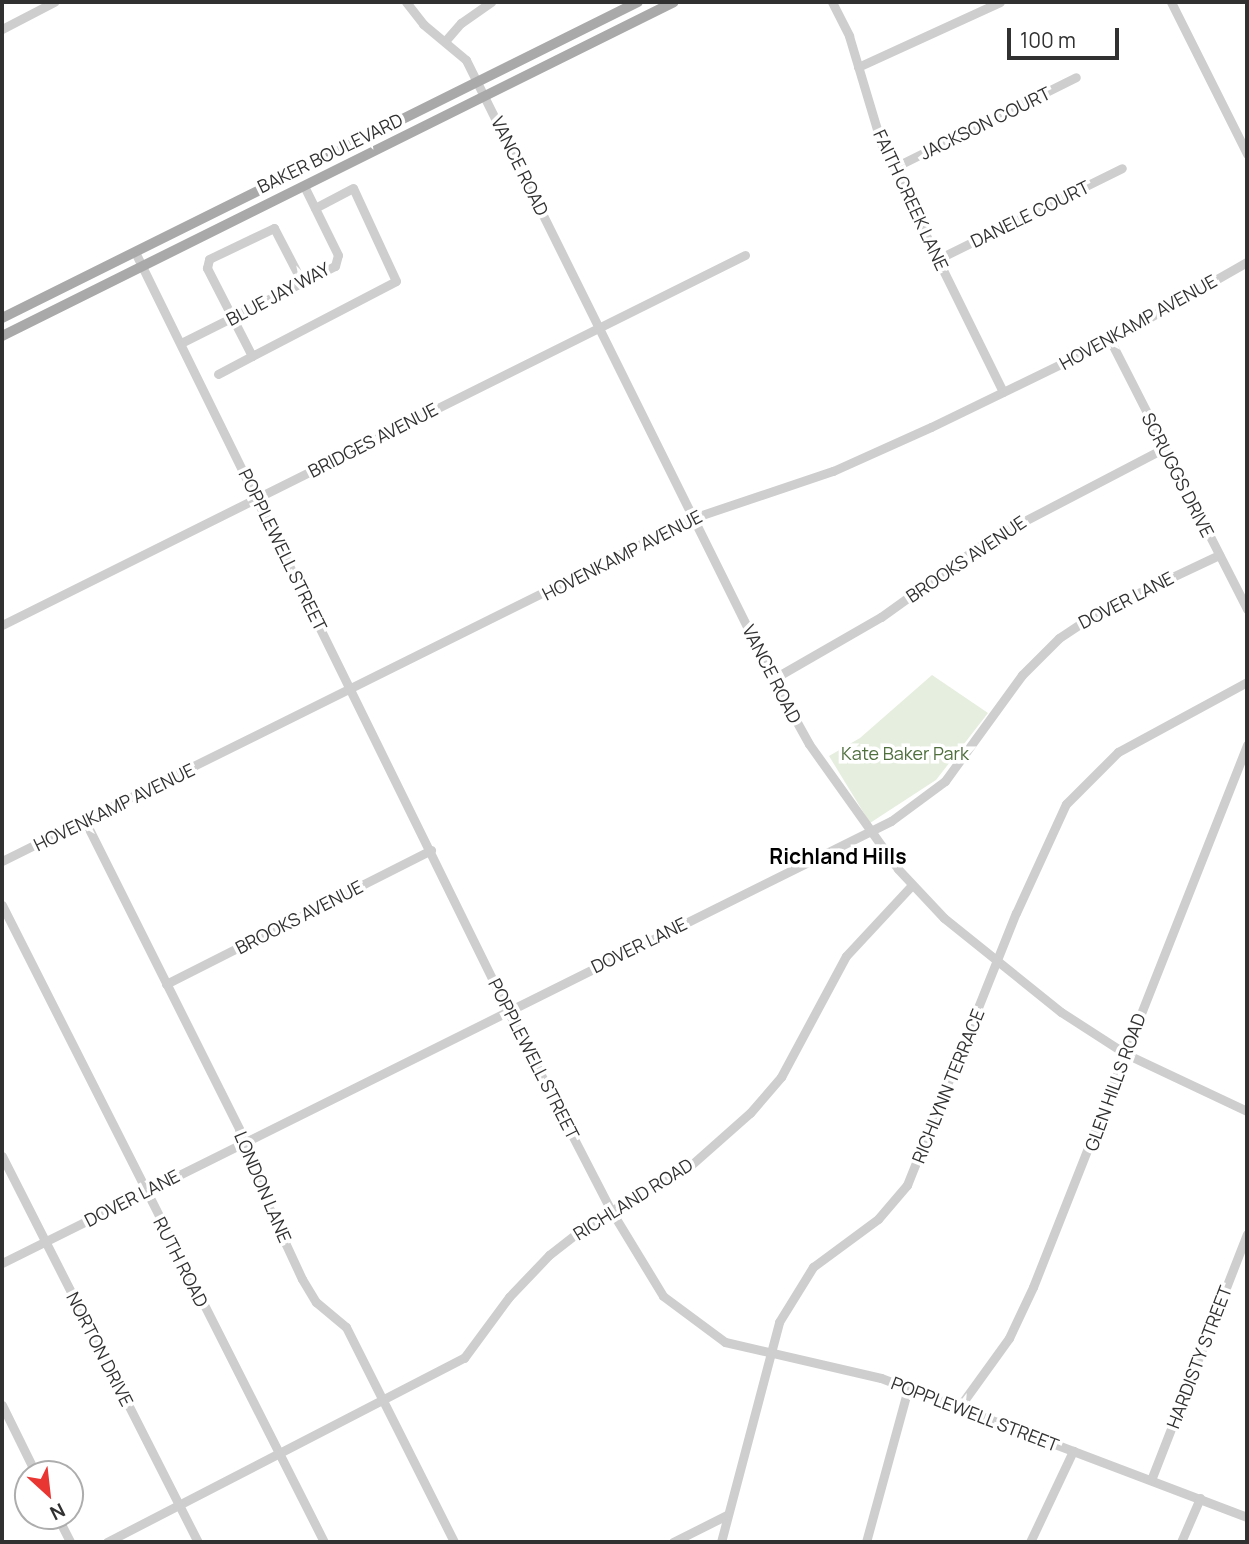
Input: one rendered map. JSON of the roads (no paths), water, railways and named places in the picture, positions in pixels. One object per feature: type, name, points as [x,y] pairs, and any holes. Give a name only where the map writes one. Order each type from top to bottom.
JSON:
[{"type":"main road","name":"BAKER BOULEVARD","points":[[2,318],[638,2]]},
{"type":"main road","name":"BAKER BOULEVARD","points":[[2,337],[674,2]]},
{"type":"street","points":[[2,29],[54,2]]},
{"type":"street","name":"VANCE ROAD","points":[[406,2],[423,23],[463,55],[774,679],[809,744],[870,831],[912,885],[997,962],[1126,1054],[1247,1111]]},
{"type":"street","points":[[446,40],[461,23],[491,2]]},
{"type":"street","name":"FAITH CREEK LANE","points":[[832,2],[893,168],[1003,392]]},
{"type":"street","points":[[858,67],[1000,2]]},
{"type":"street","points":[[1171,2],[1247,154]]},
{"type":"street","name":"JACKSON COURT","points":[[893,168],[1076,77]]},
{"type":"street","name":"DANELE COURT","points":[[938,259],[1122,168]]},
{"type":"street","name":"BLUE JAY WAY","points":[[181,344],[335,266],[337,260],[304,186]]},
{"type":"street","points":[[218,374],[396,281],[353,188],[315,208]]},
{"type":"street","points":[[252,356],[207,268],[209,259],[274,228],[302,282]]},
{"type":"street","name":"POPPLEWELL STREET","points":[[135,252],[431,849],[507,1009],[643,1269],[671,1304],[725,1342],[908,1388],[1247,1517]]},
{"type":"street","name":"BRIDGES AVENUE","points":[[2,625],[745,255]]},
{"type":"street","name":"HOVENKAMP AVENUE","points":[[2,861],[351,691],[693,518],[833,471],[1003,392],[1110,340],[1247,262]]},
{"type":"street","name":"SCRUGGS DRIVE","points":[[1110,340],[1247,610]]},
{"type":"street","name":"BROOKS AVENUE","points":[[774,679],[881,617],[988,540],[1165,448]]},
{"type":"street","name":"DOVER LANE","points":[[2,1263],[507,1009],[870,831],[917,804],[945,781],[1022,675],[1059,638],[1098,612],[1219,555]]},
{"type":"street","name":"RICHLYNN TERRACE","points":[[721,1542],[769,1352],[793,1294],[813,1267],[878,1219],[907,1185],[1051,832],[1084,783],[1118,752],[1247,682]]},
{"type":"street","name":"GLEN HILLS ROAD","points":[[960,1406],[1003,1348],[1033,1287],[1247,745]]},
{"type":"street","name":"LONDON LANE","points":[[85,821],[243,1143],[302,1279],[316,1302],[346,1327],[454,1542]]},
{"type":"street","name":"BROOKS AVENUE","points":[[166,984],[431,849]]},
{"type":"street","name":"RICHLAND ROAD","points":[[107,1542],[464,1359],[534,1269],[575,1234],[690,1166],[750,1113],[780,1077],[838,967],[912,885]]},
{"type":"street","name":"RUTH ROAD","points":[[2,905],[324,1542]]},
{"type":"street","name":"NORTON DRIVE","points":[[2,1156],[198,1542]]},
{"type":"street","name":"HARDISTY STREET","points":[[1151,1480],[1247,1234]]},
{"type":"street","points":[[866,1542],[908,1388]]},
{"type":"street","points":[[2,1405],[29,1460]]},
{"type":"street","points":[[1030,1542],[1073,1451]]},
{"type":"street","points":[[1181,1542],[1200,1499]]},
{"type":"street","points":[[673,1542],[727,1516]]},
{"type":"district","name":"Richland Hills","points":[[838,856]]},
{"type":"park label","name":"Kate Baker Park","points":[[905,753]]}]
